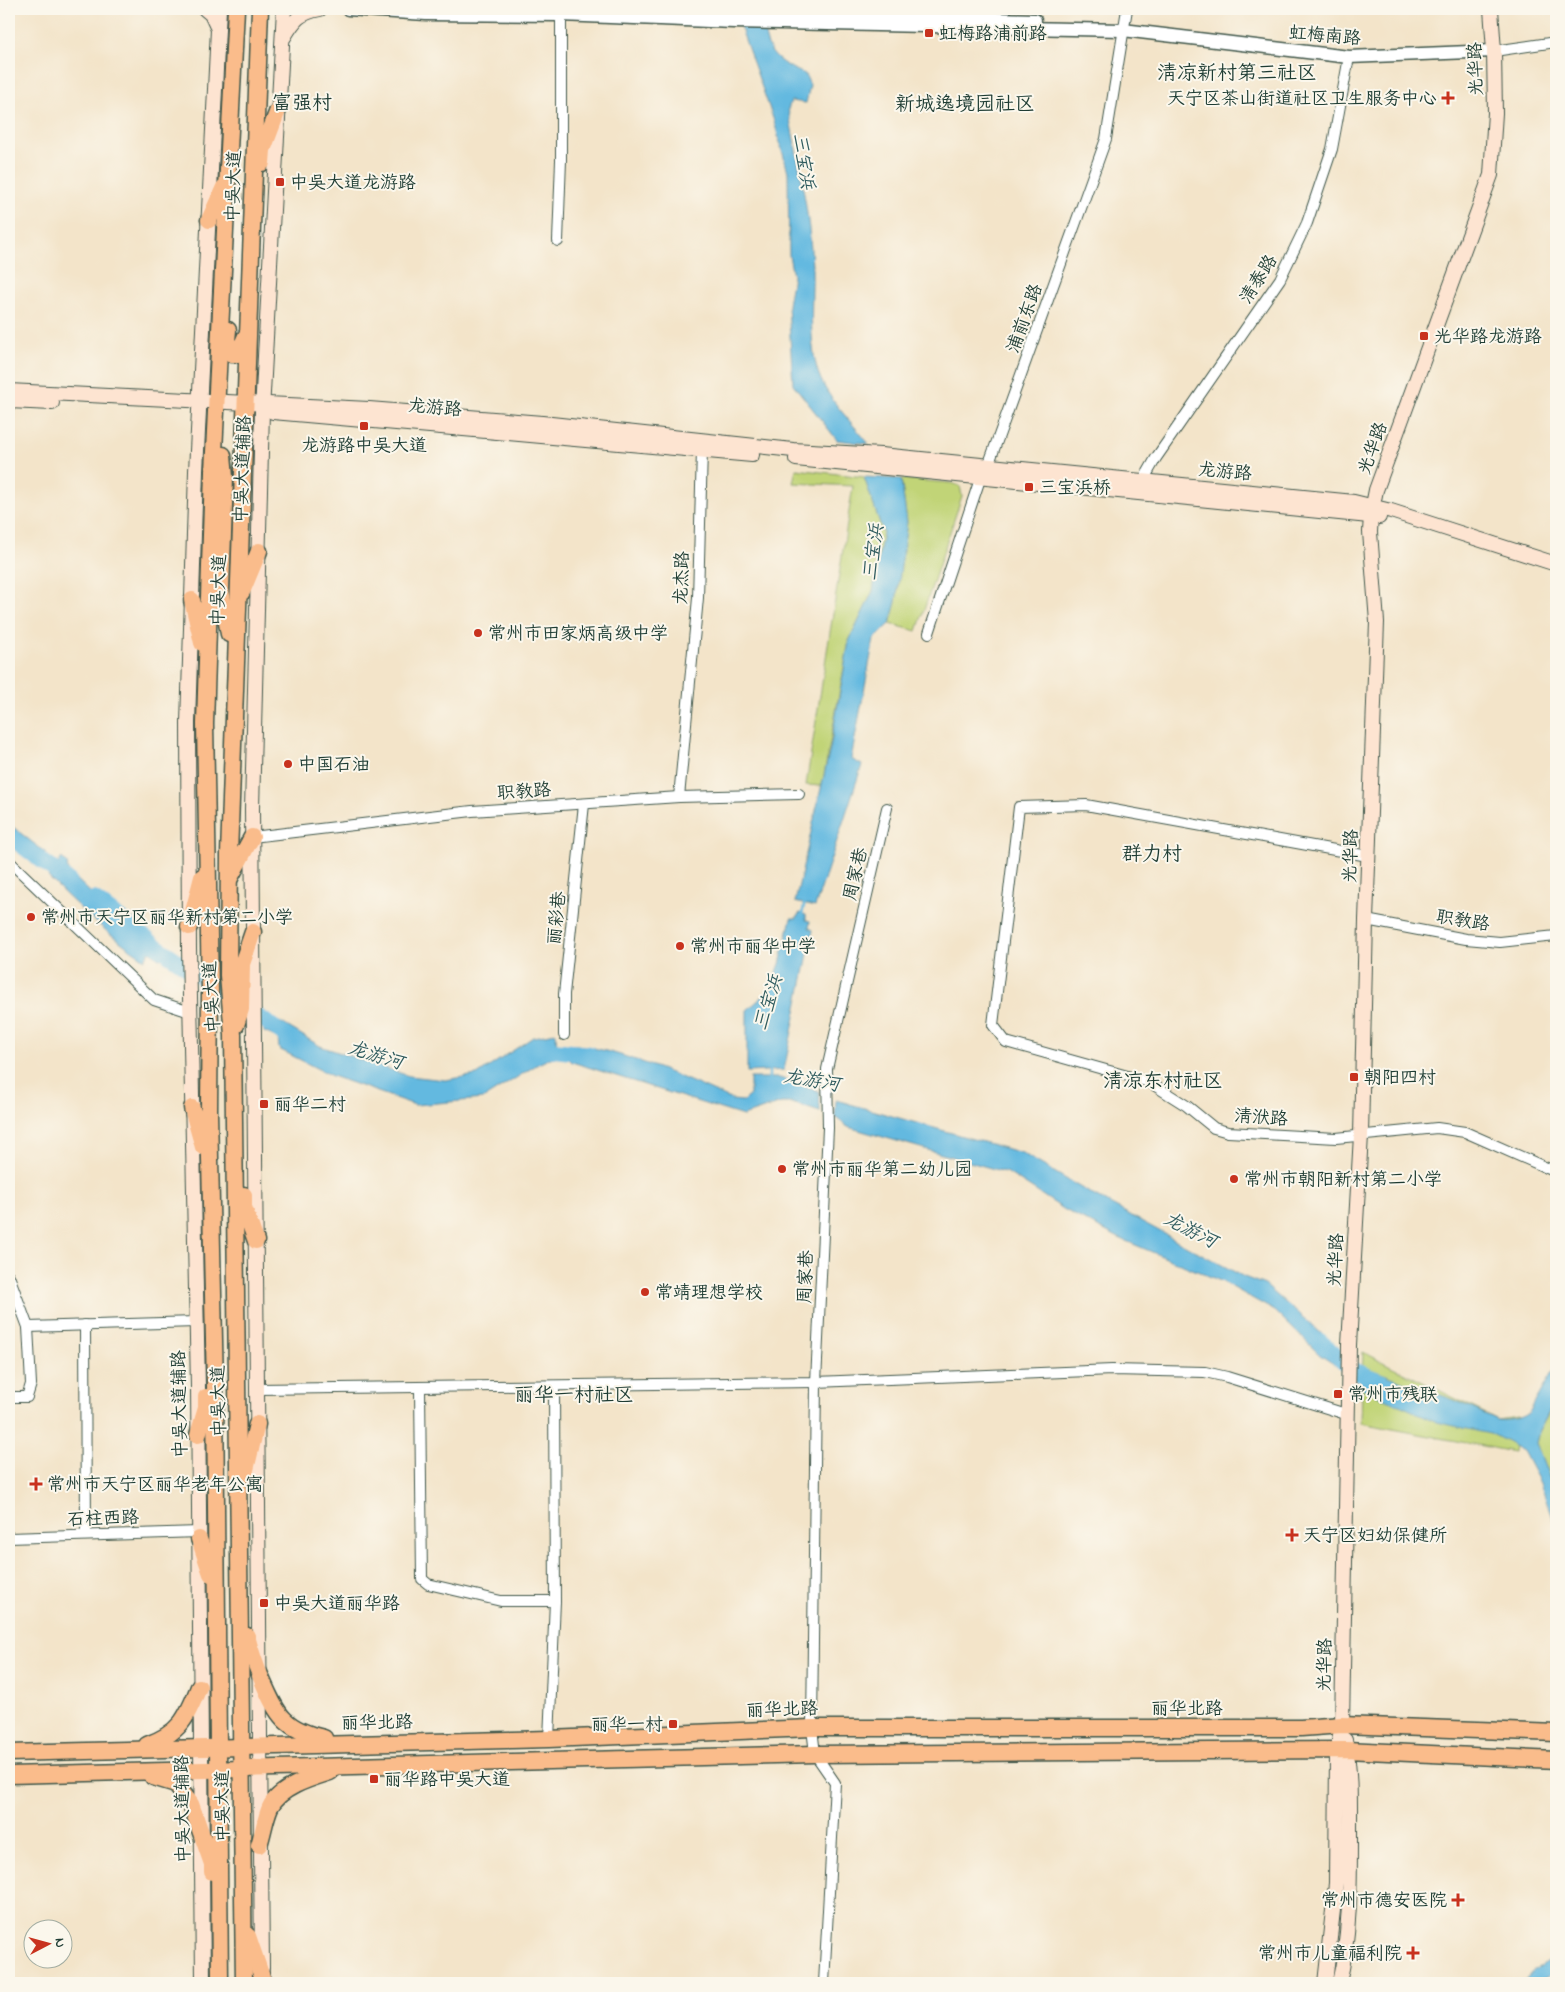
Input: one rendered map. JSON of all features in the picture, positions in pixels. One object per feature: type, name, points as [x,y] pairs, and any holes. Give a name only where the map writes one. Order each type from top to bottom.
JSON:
[{"type":"main road","points":[[205,9],[211,14],[218,30]]},
{"type":"main road","points":[[189,928],[188,724],[192,600],[199,405],[219,9]]},
{"type":"main road","name":"中吴大道","points":[[220,1983],[214,1354],[209,1112],[210,990],[205,724],[213,472],[236,9]]},
{"type":"main road","name":"中吴大道","points":[[244,1983],[242,1671],[233,1034],[241,1009],[241,983],[229,880],[237,604],[260,9]]},
{"type":"main road","name":"中吴大道辅路","points":[[253,932],[252,837],[263,406],[284,9]]},
{"type":"main road","points":[[283,40],[296,18],[310,10],[320,9]]},
{"type":"main road","name":"光华路","points":[[1325,1983],[1336,1882],[1342,1751],[1349,1345],[1361,1135],[1366,920],[1377,622],[1370,532],[1376,490],[1492,175],[1495,114],[1491,9]]},
{"type":"main road","points":[[235,28],[242,19],[248,20],[252,26],[244,153],[254,186]]},
{"type":"main road","points":[[252,212],[261,176],[264,150],[278,110]]},
{"type":"main road","points":[[228,163],[234,219],[227,340],[232,354],[238,354],[248,332]]},
{"type":"main road","points":[[208,220],[227,180]]},
{"type":"main road","name":"龙游路","points":[[9,391],[199,405]]},
{"type":"main road","name":"龙游路","points":[[9,401],[263,406],[533,422],[853,458],[1372,510],[1556,564]]},
{"type":"main road","name":"龙游路","points":[[263,406],[702,450],[853,458]]},
{"type":"main road","points":[[213,472],[218,454],[223,455],[226,477],[221,590],[235,663]]},
{"type":"main road","name":"龙游路","points":[[1372,510],[1556,572]]},
{"type":"main road","points":[[237,604],[259,551]]},
{"type":"main road","points":[[192,600],[207,664],[216,716],[216,819],[221,835],[225,835],[230,824]]},
{"type":"main road","points":[[229,880],[252,837]]},
{"type":"main road","points":[[189,928],[207,858]]},
{"type":"main road","points":[[208,890],[213,880],[217,879],[221,888],[222,933],[241,983]]},
{"type":"main road","name":"中吴大道辅路","points":[[189,928],[198,1435],[203,1983]]},
{"type":"main road","points":[[241,983],[242,964],[253,932]]},
{"type":"main road","points":[[241,1009],[256,1241],[262,1980]]},
{"type":"main road","points":[[192,1108],[203,1143],[203,1181],[211,1218]]},
{"type":"main road","points":[[209,1112],[221,1159],[221,1253],[226,1268],[232,1267],[236,1252]]},
{"type":"main road","points":[[234,1123],[244,1154],[244,1207],[256,1241]]},
{"type":"main road","points":[[213,1329],[218,1315],[223,1314],[228,1329],[229,1419],[239,1471]]},
{"type":"main road","points":[[198,1435],[206,1408],[206,1376],[214,1354]]},
{"type":"main road","points":[[239,1495],[257,1424]]},
{"type":"main road","points":[[199,1535],[216,1587]]},
{"type":"main road","points":[[241,1613],[259,1673],[274,1710],[288,1723],[307,1735],[346,1743]]},
{"type":"main road","points":[[216,1667],[226,1699],[234,1698],[242,1671]]},
{"type":"main road","points":[[136,1749],[156,1742],[176,1731],[189,1714],[199,1687]]},
{"type":"main road","name":"丽华北路","points":[[9,1753],[259,1745],[549,1739],[812,1728],[1301,1728],[1342,1725],[1556,1733]]},
{"type":"main road","points":[[1408,1753],[1410,1728]]},
{"type":"main road","points":[[9,1775],[815,1754],[1342,1751],[1556,1760]]},
{"type":"main road","name":"光华路","points":[[1339,1983],[1344,1961],[1350,1887],[1350,1773],[1342,1751]]},
{"type":"main road","points":[[260,1845],[270,1806],[284,1792],[313,1777],[351,1766]]},
{"type":"main road","points":[[141,1773],[176,1784],[191,1804],[212,1864],[211,1908],[219,1935]]},
{"type":"main road","points":[[219,1846],[226,1818],[234,1818],[242,1846]]},
{"type":"main road","points":[[243,1922],[262,1980]]},
{"type":"street","points":[[348,9],[426,14],[561,12],[730,17]]},
{"type":"street","points":[[596,9],[730,17]]},
{"type":"street","name":"浦前东路","points":[[928,633],[1106,139],[1127,9]]},
{"type":"street","points":[[558,241],[561,160],[561,12]]},
{"type":"street","name":"虹梅南路","points":[[730,17],[1124,30],[1349,57],[1494,51]]},
{"type":"street","points":[[1494,51],[1556,42]]},
{"type":"street","name":"清泰路","points":[[1140,487],[1280,279],[1307,223],[1332,149],[1349,57]]},
{"type":"street","name":"龙杰路","points":[[679,797],[698,598],[702,450]]},
{"type":"street","name":"职教路","points":[[252,837],[472,811],[679,797],[799,794]]},
{"type":"street","name":"丽彩巷","points":[[564,1035],[564,994],[584,804]]},
{"type":"street","name":"清洑路","points":[[1368,856],[1086,805],[1019,806],[993,1025],[1006,1042],[1149,1082],[1187,1106],[1214,1128],[1228,1132],[1336,1138],[1437,1128],[1465,1132],[1556,1172]]},
{"type":"street","name":"周家巷","points":[[815,1754],[812,1728],[816,1382],[828,1128],[829,1088],[827,1069],[887,808]]},
{"type":"street","points":[[9,861],[154,1000],[190,1012]]},
{"type":"street","name":"职教路","points":[[1366,920],[1466,939],[1500,942],[1556,936]]},
{"type":"street","points":[[9,1276],[28,1326],[31,1384],[27,1397],[9,1398]]},
{"type":"street","points":[[28,1326],[196,1322]]},
{"type":"street","points":[[85,1325],[86,1535]]},
{"type":"street","points":[[257,1389],[816,1382],[1112,1370],[1205,1372],[1228,1377],[1349,1415]]},
{"type":"street","points":[[549,1739],[555,1601],[554,1386]]},
{"type":"street","points":[[420,1388],[422,1579],[428,1584],[501,1601],[555,1601]]},
{"type":"street","name":"石柱西路","points":[[9,1538],[86,1535],[199,1535]]},
{"type":"street","points":[[815,1754],[836,1783],[824,1983]]},
{"type":"green space","points":[[796,469],[864,477],[883,532],[873,591],[849,641],[822,786],[806,785],[853,486],[793,483]]},
{"type":"green space","points":[[901,479],[951,483],[960,486],[962,496],[917,631],[890,624],[896,602],[907,522]]},
{"type":"green space","points":[[1363,1352],[1498,1420],[1518,1417],[1514,1452],[1361,1423]]},
{"type":"green space","points":[[1556,1399],[1556,1495],[1536,1443],[1539,1432]]},
{"type":"water","points":[[734,9],[763,9],[765,33],[770,50],[783,63],[805,74],[810,85],[806,103],[791,101],[788,109],[809,227],[814,356],[821,379],[832,399],[869,444],[837,440],[793,384],[788,305],[793,276],[789,255],[788,172],[774,121]]},
{"type":"water","points":[[864,477],[901,479],[907,522],[896,602],[890,624],[874,639],[851,759],[862,765],[815,907],[795,902],[830,749],[849,641],[873,591],[883,532]]},
{"type":"water","points":[[9,824],[46,853],[36,865],[9,844]]},
{"type":"water","points":[[62,858],[67,863],[68,871],[130,930],[146,934],[160,946],[160,959],[150,951],[145,959],[131,950],[94,920],[48,877]]},
{"type":"water","points":[[799,913],[806,915],[806,920],[810,921],[809,928],[813,930],[784,1070],[747,1072],[747,1010],[769,991],[780,964],[791,918],[797,918]]},
{"type":"water","points":[[264,1018],[276,1026],[280,1022],[320,1046],[409,1076],[445,1080],[477,1075],[533,1037],[556,1033],[557,1055],[538,1064],[483,1099],[415,1105],[332,1076],[279,1049],[278,1038],[264,1032]]},
{"type":"water","points":[[577,1045],[636,1060],[676,1075],[732,1100],[743,1101],[750,1095],[750,1078],[780,1078],[819,1091],[820,1112],[792,1103],[781,1103],[743,1116],[572,1062],[566,1056],[567,1046]]},
{"type":"water","points":[[836,1100],[1022,1153],[1093,1195],[1244,1277],[1265,1285],[1336,1346],[1337,1366],[1320,1355],[1275,1311],[1223,1282],[1119,1238],[1065,1210],[1008,1173],[848,1127],[835,1117]]},
{"type":"water","points":[[1362,1366],[1454,1400],[1498,1420],[1511,1420],[1520,1418],[1530,1411],[1556,1366],[1556,1399],[1539,1431],[1536,1443],[1556,1495],[1556,1528],[1540,1483],[1523,1451],[1494,1435],[1437,1422],[1362,1388]]},
{"type":"water","points":[[1556,1957],[1556,1972],[1536,1983],[1516,1983]]},
{"type":"waterway","name":"龙游河","points":[[9,836],[70,882]]},
{"type":"waterway","name":"龙游河","points":[[94,899],[155,945],[282,1033]]},
{"type":"waterway","name":"三宝浜","points":[[802,915],[805,901]]},
{"type":"waterway","name":"龙游河","points":[[537,1053],[545,1049],[589,1054]]},
{"type":"waterway","name":"三宝浜","points":[[769,1069],[769,1081]]},
{"type":"waterway","name":"龙游河","points":[[1320,1341],[1351,1369],[1382,1382]]},
{"type":"place","name":"虹梅路浦前路","points":[[929,33]]},
{"type":"place","name":"天宁区茶山街道社区卫生服务中心","points":[[1448,98]]},
{"type":"place","name":"中吴大道龙游路","points":[[280,182]]},
{"type":"place","name":"光华路龙游路","points":[[1424,336]]},
{"type":"place","name":"龙游路中吴大道","points":[[364,426]]},
{"type":"place","name":"三宝浜桥","points":[[1029,487]]},
{"type":"place","name":"常州市田家炳高级中学","points":[[478,633]]},
{"type":"place","name":"中国石油","points":[[288,764]]},
{"type":"place","name":"常州市天宁区丽华新村第二小学","points":[[31,917]]},
{"type":"place","name":"常州市丽华中学","points":[[680,946]]},
{"type":"place","name":"朝阳四村","points":[[1354,1077]]},
{"type":"place","name":"丽华二村","points":[[264,1104]]},
{"type":"place","name":"常州市丽华第二幼儿园","points":[[782,1169]]},
{"type":"place","name":"常州市朝阳新村第二小学","points":[[1234,1179]]},
{"type":"place","name":"常靖理想学校","points":[[645,1292]]},
{"type":"place","name":"常州市残联","points":[[1338,1394]]},
{"type":"place","name":"常州市天宁区丽华老年公寓","points":[[36,1484]]},
{"type":"place","name":"天宁区妇幼保健所","points":[[1292,1535]]},
{"type":"place","name":"中吴大道丽华路","points":[[264,1603]]},
{"type":"place","name":"丽华一村","points":[[673,1724]]},
{"type":"place","name":"丽华路中吴大道","points":[[374,1779]]},
{"type":"place","name":"常州市德安医院","points":[[1458,1900]]},
{"type":"place","name":"常州市儿童福利院","points":[[1413,1953]]},
{"type":"district","name":"清凉新村第三社区","points":[[1237,72]]},
{"type":"district","name":"富强村","points":[[302,102]]},
{"type":"district","name":"新城逸境园社区","points":[[965,103]]},
{"type":"district","name":"群力村","points":[[1152,853]]},
{"type":"district","name":"清凉东村社区","points":[[1163,1080]]},
{"type":"district","name":"丽华一村社区","points":[[574,1394]]}]
